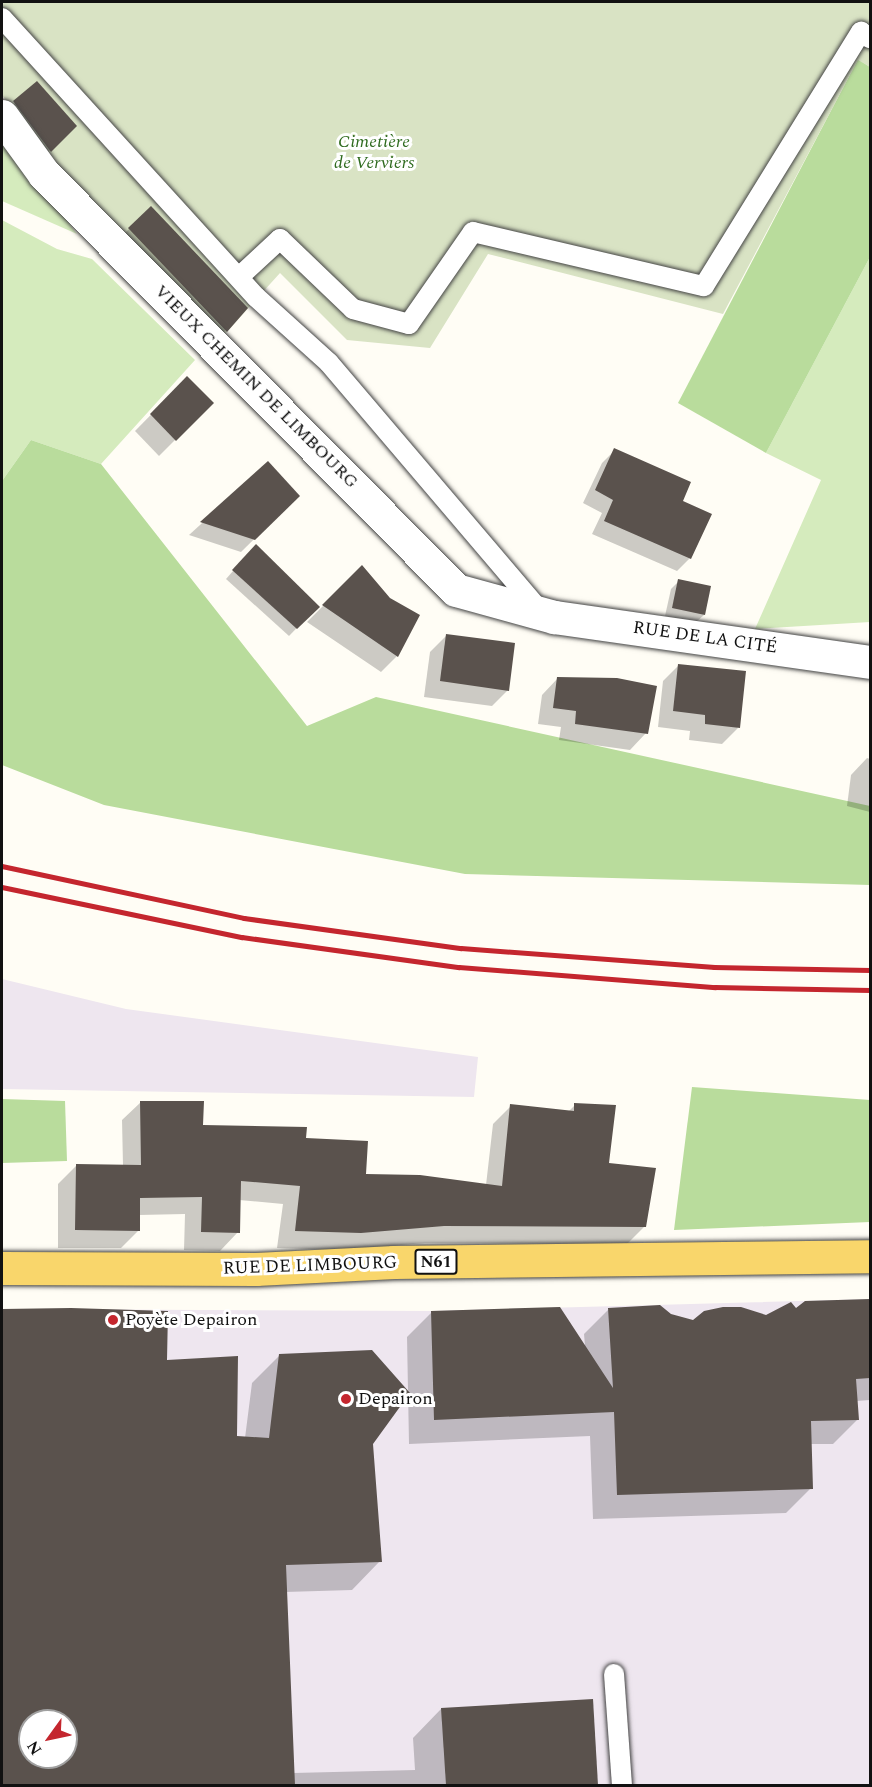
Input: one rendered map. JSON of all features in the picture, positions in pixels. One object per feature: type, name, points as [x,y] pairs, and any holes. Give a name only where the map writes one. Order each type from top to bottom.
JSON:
[{"type":"main road","name":"RUE DE LIMBOURG","points":[[2,1268],[256,1269],[394,1262],[870,1256]]},
{"type":"street","name":"VIEUX CHEMIN DE LIMBOURG","points":[[2,116],[44,174],[456,590],[540,612]]},
{"type":"street","name":"RUE DE LA CITÉ","points":[[540,612],[870,662]]},
{"type":"lane","points":[[2,18],[256,297],[329,363],[540,612]]},
{"type":"lane","points":[[239,277],[280,239],[353,309],[409,324],[473,232],[704,286],[861,32],[870,38]]},
{"type":"lane","points":[[614,1674],[622,1785]]},
{"type":"shaded area","points":[[2,979],[126,1009],[478,1057],[474,1097],[2,1089]]},
{"type":"shaded area","points":[[870,1299],[870,1785],[2,1785],[2,1309],[431,1311]]},
{"type":"green space","name":"Cimetière de Verviers","points":[[2,2],[870,2],[870,67],[858,60],[723,314],[488,254],[430,348],[347,340],[280,273],[223,336],[58,172],[2,95]]},
{"type":"green space","points":[[858,59],[870,67],[870,257],[766,453],[678,403]]},
{"type":"green space","points":[[2,134],[77,234],[2,201]]},
{"type":"green space","points":[[2,220],[57,249],[92,259],[195,360],[101,464],[31,440],[2,481]]},
{"type":"green space","points":[[870,257],[870,622],[755,629],[821,480],[766,453]]},
{"type":"green space","points":[[31,440],[101,464],[307,726],[376,697],[870,806],[870,885],[465,874],[104,805],[2,765],[2,481]]},
{"type":"green space","points":[[692,1087],[870,1100],[870,1222],[674,1230]]},
{"type":"green space","points":[[2,1099],[65,1101],[67,1161],[2,1163]]},
{"type":"building","points":[[37,81],[77,126],[51,152],[13,101]]},
{"type":"building","points":[[151,206],[248,308],[227,332],[128,228]]},
{"type":"building","points":[[187,376],[214,403],[176,441],[150,414]]},
{"type":"building","points":[[614,448],[691,482],[683,501],[712,514],[691,559],[604,521],[613,500],[595,490]]},
{"type":"building","points":[[268,461],[300,496],[255,540],[200,522]]},
{"type":"building","points":[[256,544],[320,607],[297,629],[232,570]]},
{"type":"building","points":[[362,565],[390,598],[420,615],[398,657],[322,605]]},
{"type":"building","points":[[678,579],[711,586],[705,615],[672,608]]},
{"type":"building","points":[[446,634],[515,643],[509,691],[440,681]]},
{"type":"building","points":[[678,664],[746,671],[740,728],[705,724],[705,715],[673,711]]},
{"type":"building","points":[[557,677],[617,678],[657,686],[648,734],[575,724],[576,711],[553,708]]},
{"type":"building","points":[[140,1101],[204,1101],[203,1125],[307,1127],[306,1138],[368,1141],[366,1174],[420,1175],[502,1186],[510,1104],[574,1111],[574,1103],[616,1105],[609,1163],[656,1168],[646,1227],[444,1226],[361,1233],[295,1231],[300,1186],[241,1181],[240,1233],[201,1232],[202,1197],[140,1198],[140,1231],[75,1230],[76,1164],[141,1165]]},
{"type":"building","points":[[870,1299],[870,1378],[856,1379],[859,1420],[811,1421],[813,1489],[617,1495],[614,1412],[434,1420],[431,1311],[560,1307],[613,1388],[608,1308],[660,1305],[671,1314],[693,1320],[704,1311],[723,1307],[741,1307],[766,1315],[791,1302],[796,1308],[805,1301]]},
{"type":"building","points":[[71,1308],[168,1311],[167,1360],[238,1356],[237,1436],[269,1438],[279,1354],[372,1350],[410,1393],[373,1444],[382,1562],[286,1565],[295,1785],[2,1785],[2,1309]]},
{"type":"building","points":[[593,1699],[598,1785],[446,1785],[441,1708]]},
{"type":"railway","points":[[2,866],[244,918],[461,948],[714,967],[870,970]]},
{"type":"railway","points":[[2,887],[242,937],[459,967],[715,987],[870,990]]},
{"type":"place","name":"Poyète Depairon","points":[[113,1320]]},
{"type":"place","name":"Depairon","points":[[346,1399]]}]
